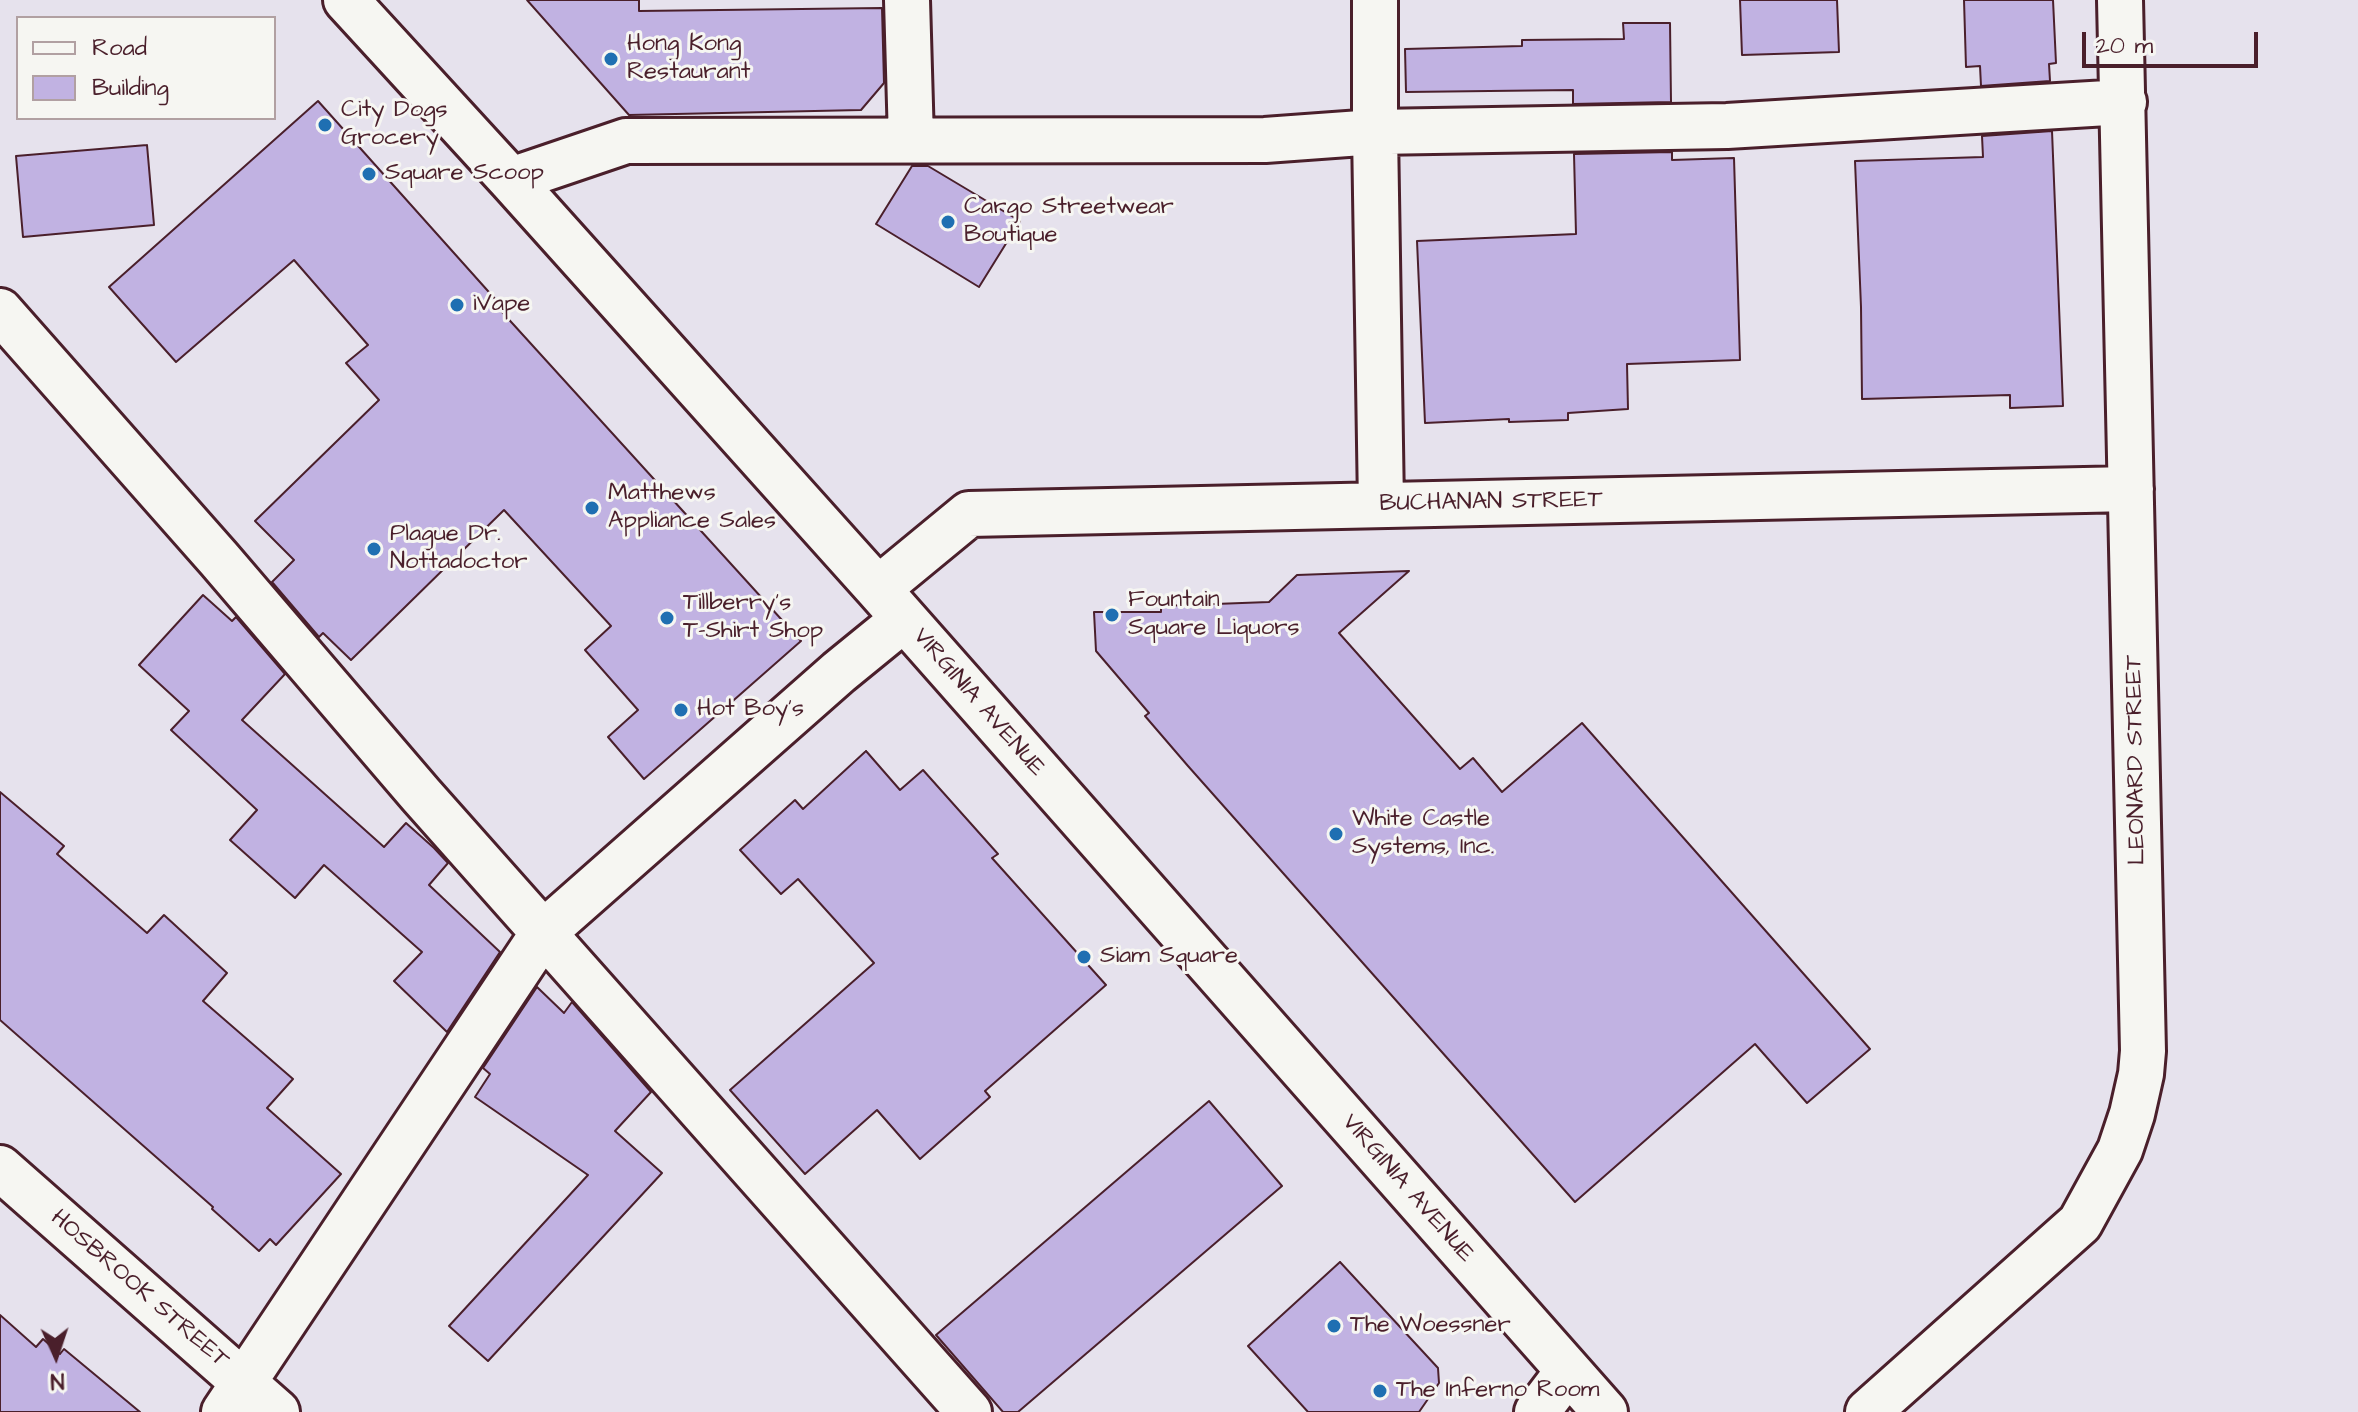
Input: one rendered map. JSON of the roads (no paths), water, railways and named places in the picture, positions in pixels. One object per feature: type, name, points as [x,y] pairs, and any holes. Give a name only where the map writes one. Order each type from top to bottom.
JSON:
[{"type":"street","name":"VIRGINIA AVENUE","points":[[346,0],[891,604],[1605,1412]]},
{"type":"street","points":[[907,0],[911,140]]},
{"type":"street","points":[[1375,0],[1381,505]]},
{"type":"street","name":"LEONARD STREET","points":[[1868,1412],[2080,1223],[2120,1150],[2141,1074],[2143,1051],[2120,0]]},
{"type":"street","points":[[511,180],[626,141],[1265,140],[1375,132],[1727,126],[2124,102]]},
{"type":"street","points":[[0,311],[219,559],[421,795],[969,1412]]},
{"type":"street","name":"BUCHANAN STREET","points":[[234,1398],[543,933],[839,672],[891,604],[969,514],[2131,489]]},
{"type":"street","name":"HOSBROOK STREET","points":[[0,1168],[234,1398],[277,1412]]},
{"type":"street","points":[[1537,1412],[1568,1371]]},
{"type":"place","name":"Hong Kong Restaurant","points":[[611,59]]},
{"type":"place","name":"City Dogs Grocery","points":[[325,125]]},
{"type":"place","name":"Square Scoop","points":[[369,174]]},
{"type":"place","name":"Cargo Streetwear Boutique","points":[[948,222]]},
{"type":"place","name":"iVape","points":[[457,305]]},
{"type":"place","name":"Matthews Appliance Sales","points":[[592,508]]},
{"type":"place","name":"Plague Dr. Nottadoctor","points":[[374,549]]},
{"type":"place","name":"Fountain Square Liquors","points":[[1112,615]]},
{"type":"place","name":"Tillberry's T-Shirt Shop","points":[[667,618]]},
{"type":"place","name":"Hot Boy's","points":[[681,710]]},
{"type":"place","name":"White Castle Systems, Inc.","points":[[1336,834]]},
{"type":"place","name":"Siam Square","points":[[1084,957]]},
{"type":"place","name":"The Woessner","points":[[1334,1326]]},
{"type":"place","name":"The Inferno Room","points":[[1380,1391]]}]
